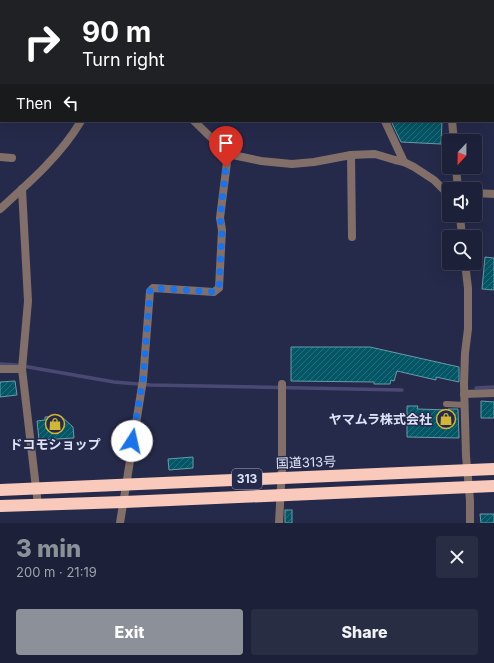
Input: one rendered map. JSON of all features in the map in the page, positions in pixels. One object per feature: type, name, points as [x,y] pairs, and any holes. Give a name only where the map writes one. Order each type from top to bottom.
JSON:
[{"type":"highway","name":"国道313号","points":[[0,490],[494,469]]},
{"type":"highway","name":"313","points":[[0,506],[280,496],[468,486],[494,486]]},
{"type":"street","points":[[0,209],[55,155],[74,133],[80,122]]},
{"type":"street","points":[[195,122],[228,154],[261,161],[292,164],[314,162],[351,155],[375,154],[404,162],[424,172],[442,188]]},
{"type":"street","points":[[385,122],[404,162]]},
{"type":"street","points":[[452,122],[453,134]]},
{"type":"street","points":[[120,523],[142,384],[150,291],[153,288],[214,292],[219,288],[222,230],[220,218],[228,154]]},
{"type":"street","points":[[351,155],[352,238]]},
{"type":"street","points":[[0,157],[12,158]]},
{"type":"street","points":[[22,189],[28,301],[23,367],[38,505]]},
{"type":"street","points":[[482,193],[494,194]]},
{"type":"street","points":[[466,270],[468,288],[468,329],[465,353],[464,394],[470,523]]},
{"type":"street","points":[[0,369],[23,367]]},
{"type":"street","points":[[279,523],[282,477],[282,387]]},
{"type":"street","points":[[464,394],[494,393]]},
{"type":"lane","points":[[446,404],[465,405]]},
{"type":"building","points":[[391,122],[442,122],[441,144],[401,142]]},
{"type":"building","points":[[485,257],[494,258],[494,290],[482,289]]},
{"type":"building","points":[[291,347],[370,347],[459,367],[459,382],[436,377],[436,380],[397,371],[394,381],[391,380],[390,384],[374,384],[374,382],[291,381]]},
{"type":"building","points":[[15,381],[17,395],[0,397],[0,382]]},
{"type":"building","points":[[481,401],[494,402],[494,418],[481,418]]},
{"type":"building","points":[[407,406],[418,406],[417,409],[458,409],[459,438],[407,437]]},
{"type":"building","points":[[61,416],[73,427],[74,438],[39,440],[37,421],[45,420],[45,417]]},
{"type":"building","points":[[193,457],[193,468],[169,470],[168,459]]},
{"type":"building","points":[[285,510],[292,510],[292,523],[285,523]]},
{"type":"building","points":[[480,514],[494,514],[494,523],[481,523]]},
{"type":"waterway","points":[[0,364],[17,365],[114,382],[150,385],[402,390]]},
{"type":"waterway","points":[[476,388],[494,387]]},
{"type":"place","name":"ヤマムラ株式会社","points":[[446,419]]},
{"type":"place","name":"ドコモショップ","points":[[55,424]]},
{"type":"route","points":[[132,441],[143,380],[150,291],[153,288],[214,292],[219,288],[222,230],[220,218],[226,167]]}]
